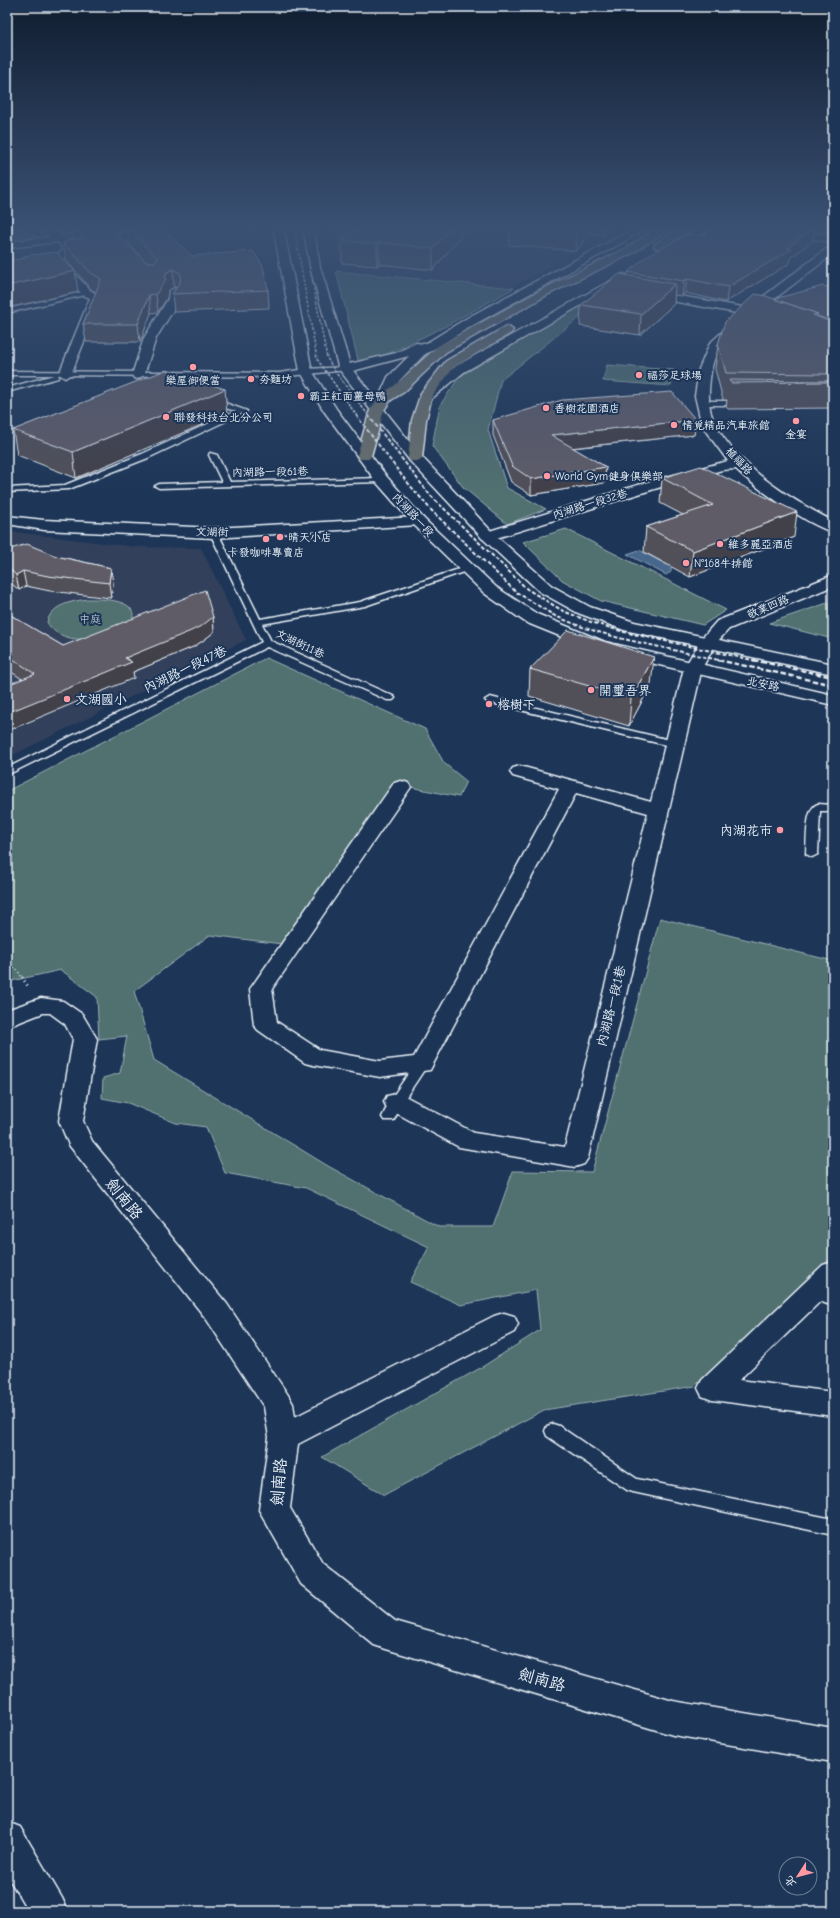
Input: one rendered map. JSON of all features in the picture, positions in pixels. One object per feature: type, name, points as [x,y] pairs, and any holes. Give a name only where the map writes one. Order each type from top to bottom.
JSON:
[{"type":"highway","points":[[364,456],[378,410],[386,397],[399,389],[442,349],[502,316]]},
{"type":"highway","points":[[415,458],[419,420],[426,396],[450,364],[532,316]]},
{"type":"street","points":[[65,374],[89,316]]},
{"type":"street","points":[[138,375],[150,338],[164,316]]},
{"type":"street","name":"內湖路一段","points":[[295,316],[306,371],[331,411],[382,480],[418,521],[490,590],[531,618],[600,646],[693,668]]},
{"type":"street","points":[[329,316],[345,369],[415,458],[488,536],[546,589],[584,610],[630,626],[709,641],[833,669]]},
{"type":"street","points":[[345,369],[400,356],[481,316]]},
{"type":"street","points":[[426,396],[460,369],[555,316]]},
{"type":"street","name":"植福路","points":[[749,316],[716,343],[705,369],[701,396],[709,426],[731,456],[749,474],[806,513],[833,527]]},
{"type":"street","points":[[763,316],[774,318]]},
{"type":"street","points":[[386,397],[393,380],[420,352],[471,321]]},
{"type":"street","name":"內湖路一段32巷","points":[[488,536],[656,484],[721,466],[740,464]]},
{"type":"street","name":"文湖街","points":[[7,520],[44,525],[214,533],[418,521]]},
{"type":"street","name":"敬業四路","points":[[693,668],[709,641],[723,626],[833,580]]},
{"type":"street","name":"北安路","points":[[693,668],[833,700]]},
{"type":"street","name":"內湖路一段1巷","points":[[392,1110],[468,1141],[575,1158],[693,668]]},
{"type":"street","points":[[520,772],[658,810]]},
{"type":"street","points":[[401,787],[261,989],[266,1024],[313,1057],[380,1069],[422,1064],[570,786]]},
{"type":"street","points":[[7,1019],[41,1005]]},
{"type":"street","name":"劍南路","points":[[41,1005],[55,1006],[74,1019],[85,1039],[71,1122],[81,1146],[217,1312],[278,1404],[284,1437],[274,1510],[312,1574],[386,1634],[673,1718],[833,1745]]},
{"type":"street","points":[[833,1272],[823,1297],[712,1388],[833,1404]]},
{"type":"street","points":[[284,1437],[504,1324]]},
{"type":"street","points":[[7,1840],[49,1911]]},
{"type":"lane","points":[[7,373],[278,375],[306,371],[345,369]]},
{"type":"lane","points":[[7,390],[65,374]]},
{"type":"lane","points":[[188,385],[195,375]]},
{"type":"lane","points":[[7,490],[11,491],[66,487],[145,456],[243,411],[205,399]]},
{"type":"lane","points":[[703,403],[752,403]]},
{"type":"lane","points":[[213,454],[227,484]]},
{"type":"lane","name":"內湖路一段61巷","points":[[159,486],[382,480]]},
{"type":"lane","name":"文湖街11巷","points":[[214,533],[267,643],[390,698]]},
{"type":"lane","points":[[256,622],[362,604],[468,569]]},
{"type":"lane","name":"內湖路一段47巷","points":[[7,772],[267,643]]},
{"type":"lane","points":[[490,700],[674,744]]},
{"type":"lane","points":[[812,854],[815,810],[818,807],[833,808]]},
{"type":"lane","points":[[392,1110],[422,1064]]},
{"type":"lane","points":[[553,1431],[633,1485],[833,1527]]},
{"type":"path","points":[[7,968],[16,968],[41,1005]]},
{"type":"shaded area","name":"文湖國小","points":[[7,531],[135,547],[201,548],[246,640],[7,758]]},
{"type":"shaded area","points":[[639,550],[671,567],[671,572],[666,575],[627,554]]},
{"type":"green space","points":[[347,316],[465,316],[375,360],[364,363],[358,360]]},
{"type":"green space","points":[[564,316],[582,316],[501,380],[488,430],[507,488],[546,509],[507,524],[463,487],[432,446],[440,405],[460,376]]},
{"type":"green space","name":"福莎足球場","points":[[607,365],[674,370],[671,386],[603,381]]},
{"type":"green space","points":[[566,529],[726,610],[703,625],[601,601],[562,580],[523,542]]},
{"type":"green space","name":"中庭","points":[[89,599],[115,601],[127,605],[133,614],[131,622],[125,627],[87,639],[74,639],[67,637],[61,635],[50,627],[47,622],[53,611],[58,607],[70,602]]},
{"type":"green space","points":[[833,601],[833,639],[769,623]]},
{"type":"green space","points":[[266,658],[425,729],[444,763],[466,781],[459,797],[395,784],[282,944],[210,935],[134,991],[154,1060],[328,1166],[439,1227],[493,1227],[513,1171],[592,1172],[660,918],[833,961],[833,1256],[695,1386],[544,1410],[384,1495],[322,1457],[482,1367],[540,1330],[536,1290],[461,1305],[410,1282],[429,1247],[306,1188],[225,1173],[206,1127],[176,1123],[128,1103],[102,1098],[103,1078],[120,1073],[127,1036],[99,1039],[97,997],[61,970],[7,982],[7,791]]},
{"type":"building","points":[[86,316],[141,316],[138,324],[83,324]]},
{"type":"building","points":[[732,316],[814,316],[833,323],[833,376],[830,374],[726,373],[718,344],[725,322]]},
{"type":"building","points":[[817,316],[833,316],[833,321]]},
{"type":"building","points":[[166,370],[225,389],[73,452],[13,430]]},
{"type":"building","points":[[833,379],[833,382],[731,383],[729,380],[830,381]]},
{"type":"building","points":[[672,392],[696,420],[551,435],[606,467],[531,479],[512,466],[493,420],[562,400]]},
{"type":"building","points":[[701,466],[797,512],[693,551],[646,527],[713,505],[662,478]]},
{"type":"building","points":[[27,544],[56,556],[111,568],[109,583],[48,576],[23,571],[16,575],[7,567],[7,550]]},
{"type":"building","points":[[205,590],[213,617],[203,625],[125,658],[132,662],[7,713],[7,685],[35,674],[7,655],[7,613],[63,646]]},
{"type":"building","points":[[568,630],[654,657],[631,698],[530,669]]},
{"type":"railway","points":[[309,316],[317,359],[357,416]]},
{"type":"railway","points":[[319,316],[327,358],[336,373],[369,416]]},
{"type":"railway","points":[[356,415],[403,477],[431,510],[516,592],[555,616],[585,628],[619,638],[723,661]]},
{"type":"railway","points":[[368,415],[430,495],[527,589],[563,611],[591,622],[624,632],[757,661]]},
{"type":"railway","points":[[718,660],[833,685]]},
{"type":"railway","points":[[753,660],[833,677]]},
{"type":"place","name":"樂屋御便當","points":[[193,367]]},
{"type":"place","name":"福莎足球場","points":[[639,375]]},
{"type":"place","name":"夯麵坊","points":[[251,379]]},
{"type":"place","name":"霸王紅面薑母鴨","points":[[301,396]]},
{"type":"place","name":"香樹花園酒店","points":[[546,408]]},
{"type":"place","name":"聯發科技台北分公司","points":[[166,417]]},
{"type":"place","name":"金宴","points":[[796,421]]},
{"type":"place","name":"情覓精品汽車旅館","points":[[674,425]]},
{"type":"place","name":"World Gym健身俱樂部","points":[[547,476]]},
{"type":"place","name":"晴天小店","points":[[280,537]]},
{"type":"place","name":"卡發咖啡專賣店","points":[[266,539]]},
{"type":"place","name":"維多麗亞酒店","points":[[720,544]]},
{"type":"place","name":"N°168牛排館","points":[[686,563]]},
{"type":"place","name":"開璽吾界","points":[[591,690]]},
{"type":"place","name":"文湖國小","points":[[67,699]]},
{"type":"place","name":"榕樹下","points":[[489,704]]},
{"type":"place","name":"內湖花市","points":[[780,830]]}]
